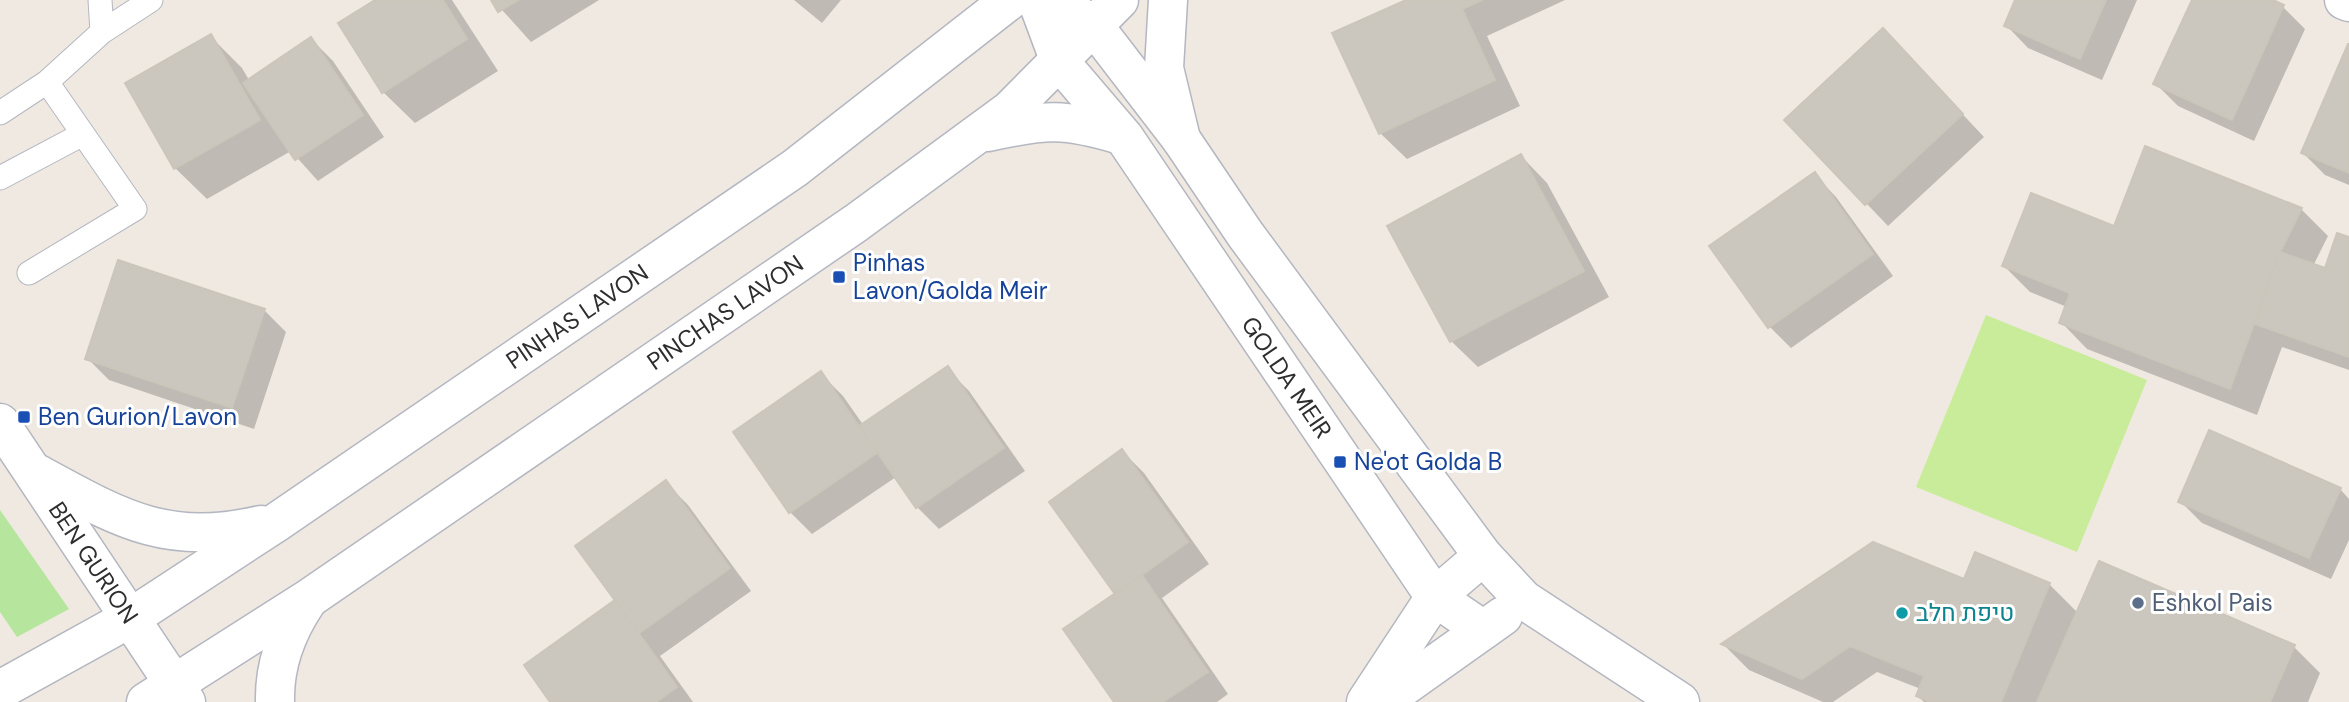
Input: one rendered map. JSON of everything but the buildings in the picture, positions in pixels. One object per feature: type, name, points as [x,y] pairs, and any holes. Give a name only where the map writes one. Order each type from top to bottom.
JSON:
[{"type":"main road","name":"PINHAS LAVON","points":[[0,691],[132,617],[277,522],[795,168],[1010,0]]},
{"type":"main road","name":"GOLDA MEIR","points":[[1037,0],[1060,62],[1121,135],[1435,597],[1483,631]]},
{"type":"main road","name":"GOLDA MEIR","points":[[1055,0],[1107,13],[1181,139],[1245,234],[1483,556],[1524,600],[1680,702]]},
{"type":"main road","points":[[1168,0],[1164,68],[1181,139]]},
{"type":"main road","points":[[2344,0],[2349,2]]},
{"type":"main road","name":"PINCHAS LAVON","points":[[311,597],[856,223],[976,135],[1010,110],[1107,13]]},
{"type":"main road","points":[[976,135],[1036,121],[1087,125],[1121,135]]},
{"type":"main road","points":[[1208,264],[1245,234]]},
{"type":"main road","name":"BEN GURION","points":[[0,423],[132,617],[169,696]]},
{"type":"main road","points":[[34,471],[127,521],[163,530],[202,535],[277,522]]},
{"type":"main road","points":[[1366,702],[1435,597],[1483,556]]},
{"type":"main road","points":[[169,696],[311,597]]},
{"type":"main road","points":[[275,702],[280,656],[289,628],[311,597]]},
{"type":"main road","points":[[1382,702],[1524,600]]},
{"type":"main road","points":[[0,691],[7,702]]},
{"type":"lane","points":[[100,0],[102,32]]},
{"type":"lane","points":[[0,113],[47,82],[102,32],[151,0]]},
{"type":"lane","points":[[29,273],[135,209],[47,82]]},
{"type":"lane","points":[[0,178],[82,134]]},
{"type":"green space","points":[[1986,315],[2147,380],[2077,552],[1916,487]]},
{"type":"green space","points":[[0,510],[69,609],[17,637],[0,612]]},
{"type":"place","name":"Pinhas Lavon/Golda Meir","points":[[839,277]]},
{"type":"place","name":"Ben Gurion/Lavon","points":[[24,417]]},
{"type":"place","name":"Ne'ot Golda B","points":[[1340,462]]},
{"type":"place","name":"Eshkol Pais","points":[[2138,603]]},
{"type":"place","name":"טיפת חלב","points":[[1902,613]]}]
